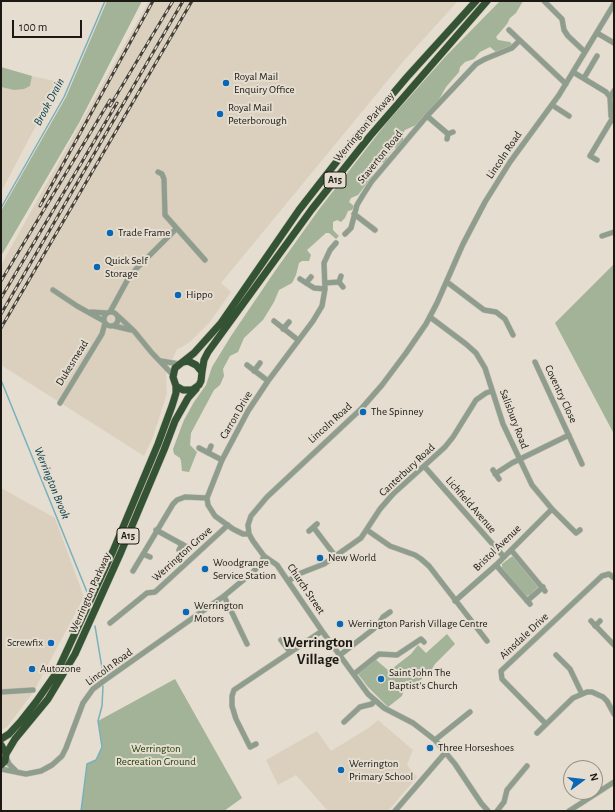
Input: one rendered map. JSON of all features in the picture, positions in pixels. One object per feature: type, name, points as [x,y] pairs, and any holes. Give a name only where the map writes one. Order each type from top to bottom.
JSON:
[{"type":"highway","name":"Werrington Parkway","points":[[181,363],[204,342],[221,323],[299,210],[352,142],[407,77],[476,1]]},
{"type":"highway","name":"Werrington Parkway","points":[[202,372],[204,360],[208,352],[312,209],[370,136],[487,1]]},
{"type":"highway","points":[[181,363],[192,362],[200,368],[202,372]]},
{"type":"highway","name":"A15","points":[[176,386],[173,375],[175,368],[181,363]]},
{"type":"highway","name":"A15","points":[[196,388],[201,381],[202,372]]},
{"type":"highway","name":"Werrington Parkway","points":[[6,756],[24,723],[57,672],[113,551],[158,444],[172,406],[176,393],[176,386]]},
{"type":"highway","points":[[176,386],[183,390],[192,390],[196,388]]},
{"type":"highway","name":"Werrington Parkway","points":[[31,714],[48,699],[75,654],[127,538],[175,421],[188,398],[196,388]]},
{"type":"highway","name":"Werrington Parkway","points":[[1,739],[14,728],[24,723]]},
{"type":"highway","points":[[1,745],[6,756]]},
{"type":"highway","name":"A15","points":[[1,765],[6,756]]},
{"type":"street","points":[[544,1],[562,19],[564,30],[568,36],[585,52]]},
{"type":"street","points":[[609,1],[614,4]]},
{"type":"street","name":"Lincoln Road","points":[[249,534],[249,520],[260,504],[288,476],[361,409],[402,359],[430,317],[463,244],[486,202],[510,162],[566,84],[614,4]]},
{"type":"street","points":[[508,30],[566,84]]},
{"type":"street","points":[[597,33],[614,43]]},
{"type":"street","name":"Staverton Road","points":[[345,234],[351,228],[357,205],[372,181],[427,116],[476,64],[484,59],[512,48],[519,41]]},
{"type":"street","points":[[584,78],[597,56]]},
{"type":"street","points":[[573,72],[610,96],[613,120],[590,156],[597,160]]},
{"type":"street","points":[[610,96],[614,91]]},
{"type":"street","points":[[552,105],[569,116]]},
{"type":"street","points":[[427,116],[449,135]]},
{"type":"street","points":[[158,172],[162,174],[164,179],[165,215],[205,260]]},
{"type":"street","points":[[354,214],[375,230]]},
{"type":"street","points":[[113,326],[118,323],[113,314],[128,279],[150,253],[176,229]]},
{"type":"street","points":[[602,236],[614,232]]},
{"type":"street","name":"Carron Drive","points":[[207,498],[222,460],[248,411],[322,306],[326,283],[324,263],[330,250],[336,243]]},
{"type":"street","points":[[339,282],[341,276]]},
{"type":"street","points":[[306,283],[311,277]]},
{"type":"street","points":[[300,279],[314,288],[325,290]]},
{"type":"street","points":[[326,283],[339,282]]},
{"type":"street","points":[[339,282],[343,287]]},
{"type":"street","points":[[447,282],[484,310],[496,312],[505,319],[513,335]]},
{"type":"street","points":[[53,290],[77,306],[90,312],[107,326],[134,331]]},
{"type":"street","points":[[90,312],[113,314],[134,331],[152,354],[173,375]]},
{"type":"street","name":"Dukesmead","points":[[60,403],[102,334],[104,317],[113,314]]},
{"type":"street","name":"Salisbury Road","points":[[430,317],[476,353],[485,368],[502,424],[532,485],[576,534]]},
{"type":"street","points":[[274,321],[298,340]]},
{"type":"street","points":[[284,329],[289,322]]},
{"type":"street","name":"Dukesmead","points":[[102,334],[113,326]]},
{"type":"street","points":[[160,361],[181,363]]},
{"type":"street","name":"Coventry Close","points":[[535,362],[582,464]]},
{"type":"street","points":[[254,370],[260,363]]},
{"type":"street","points":[[247,365],[268,381]]},
{"type":"street","name":"Canterbury Road","points":[[288,581],[301,573],[324,564],[361,538],[380,509],[393,494],[445,447],[464,421],[476,400],[492,391]]},
{"type":"street","name":"Coventry Close","points":[[498,479],[494,472],[569,435]]},
{"type":"street","name":"Carron Drive","points":[[208,453],[211,446]]},
{"type":"street","points":[[199,448],[222,460]]},
{"type":"street","name":"Lichfield Avenue","points":[[424,466],[504,557]]},
{"type":"street","points":[[133,571],[170,508],[177,500],[185,497],[207,498],[211,511],[215,516],[243,534],[249,534],[264,556]]},
{"type":"street","name":"Bristol Avenue","points":[[455,601],[496,565],[552,509]]},
{"type":"street","name":"Werrington Grove","points":[[110,623],[147,593],[155,592],[228,525]]},
{"type":"street","points":[[313,528],[336,556]]},
{"type":"street","points":[[156,530],[187,546]]},
{"type":"street","points":[[367,530],[390,546],[415,555],[429,566],[487,641]]},
{"type":"street","points":[[179,550],[182,544]]},
{"type":"street","points":[[496,565],[529,603],[544,589],[511,550]]},
{"type":"street","points":[[143,554],[150,557]]},
{"type":"street","name":"Lincoln Road","points":[[1,769],[26,774],[41,771],[52,765],[62,756],[83,703],[92,690],[224,596],[254,572],[264,556]]},
{"type":"street","name":"Church Street","points":[[264,556],[275,563],[367,693],[384,708],[413,723],[434,740],[463,776],[488,811]]},
{"type":"street","name":"Ainsdale Drive","points":[[546,724],[502,679],[502,671],[602,576],[607,574],[614,578]]},
{"type":"street","points":[[224,596],[247,644]]},
{"type":"street","points":[[340,656],[378,625],[386,614],[390,612]]},
{"type":"street","points":[[591,621],[614,645]]},
{"type":"street","points":[[595,626],[600,621]]},
{"type":"street","points":[[242,634],[248,631]]},
{"type":"street","points":[[256,744],[250,747],[236,718],[232,706],[232,696],[234,690],[322,631]]},
{"type":"street","points":[[354,674],[378,654],[397,655],[423,639]]},
{"type":"street","points":[[281,640],[290,652]]},
{"type":"street","points":[[556,655],[570,669],[582,694]]},
{"type":"street","points":[[1,692],[33,690]]},
{"type":"street","points":[[537,733],[573,698],[582,694],[592,692],[603,697],[614,714]]},
{"type":"street","points":[[344,722],[360,707],[372,704],[375,700]]},
{"type":"street","points":[[434,740],[470,712]]},
{"type":"street","points":[[395,811],[445,753]]},
{"type":"street","points":[[6,756],[9,764],[17,772]]},
{"type":"street","points":[[497,811],[504,802],[507,790],[527,766]]},
{"type":"street","points":[[569,811],[614,782]]},
{"type":"shaded area","points":[[149,1],[458,1],[407,57],[221,283],[231,292],[209,323],[191,341],[177,349],[166,373],[167,393],[153,437],[144,456],[1,365],[1,265]]},
{"type":"shaded area","points":[[32,76],[59,82],[1,192],[1,87],[14,90],[30,86]]},
{"type":"shaded area","points":[[1,488],[55,518],[84,597],[34,691],[7,727],[1,730]]},
{"type":"shaded area","name":"Werrington Primary School","points":[[378,720],[413,750],[407,765],[417,777],[388,811],[328,811],[296,775],[278,785],[266,760],[317,731],[331,751],[370,727]]},
{"type":"green space","points":[[107,1],[142,1],[79,123],[1,256],[1,211],[66,97]]},
{"type":"green space","points":[[500,1],[523,1],[516,13],[510,18],[496,37],[498,40],[510,42],[512,44],[509,48],[503,51],[496,52],[490,47],[480,52],[474,59],[465,62],[460,67],[459,72],[446,87],[437,103],[416,125],[405,130],[403,133],[403,142],[399,147],[394,148],[387,157],[387,161],[383,163],[381,160],[378,160],[374,166],[371,178],[358,195],[351,198],[349,202],[354,206],[352,210],[348,211],[345,218],[341,222],[337,220],[333,222],[333,230],[339,236],[336,239],[329,233],[326,233],[307,250],[311,255],[309,261],[302,261],[299,263],[292,283],[279,290],[274,302],[263,320],[244,338],[238,352],[230,356],[223,369],[224,376],[220,385],[214,390],[191,433],[190,445],[197,452],[189,472],[182,471],[180,458],[174,454],[173,449],[184,420],[206,385],[212,367],[231,336],[320,208],[388,121],[446,56]]},
{"type":"green space","points":[[1,67],[32,76],[30,86],[24,89],[14,90],[1,87]]},
{"type":"green space","points":[[614,264],[614,434],[555,323]]},
{"type":"green space","points":[[511,557],[514,557],[539,586],[530,595],[526,596],[502,568],[502,564]]},
{"type":"green space","points":[[447,634],[455,644],[435,664],[430,672],[418,682],[405,686],[402,696],[388,707],[368,687],[358,674],[375,659],[389,671],[411,654],[418,645],[426,653]]},
{"type":"green space","name":"Werrington Recreation Ground","points":[[175,679],[242,798],[224,811],[81,811],[87,764],[96,760],[102,747],[98,721]]},
{"type":"waterway","name":"Brook Drain","points":[[1,208],[64,97],[105,1]]},
{"type":"waterway","name":"Werrington Brook","points":[[1,380],[87,592]]},
{"type":"waterway","name":"Werrington Brook","points":[[95,626],[103,674]]},
{"type":"waterway","name":"Werrington Brook","points":[[81,811],[87,764],[96,760],[102,747],[98,721],[102,706],[103,686]]},
{"type":"railway","points":[[40,206],[153,1]]},
{"type":"railway","points":[[110,106],[173,1]]},
{"type":"railway","points":[[1,314],[183,1]]},
{"type":"railway","points":[[1,328],[192,1]]},
{"type":"railway","points":[[1,281],[110,100]]},
{"type":"railway","points":[[1,298],[117,103]]},
{"type":"place","name":"Royal Mail Enquiry Office","points":[[226,83]]},
{"type":"place","name":"Royal Mail Peterborough","points":[[220,114]]},
{"type":"place","name":"Trade Frame","points":[[110,233]]},
{"type":"place","name":"Quick Self Storage","points":[[97,267]]},
{"type":"place","name":"Hippo","points":[[178,295]]},
{"type":"place","name":"The Spinney","points":[[363,412]]},
{"type":"place","name":"New World","points":[[320,558]]},
{"type":"place","name":"Woodgrange Service Station","points":[[205,569]]},
{"type":"place","name":"Werrington Motors","points":[[186,612]]},
{"type":"place","name":"Werrington Parish Village Centre","points":[[340,624]]},
{"type":"place","name":"Screwfix","points":[[51,643]]},
{"type":"place","name":"Autozone","points":[[32,669]]},
{"type":"place","name":"Saint John The Baptist's Church","points":[[381,679]]},
{"type":"place","name":"Three Horseshoes","points":[[430,748]]},
{"type":"place","name":"Werrington Primary School","points":[[341,770]]},
{"type":"district","name":"Werrington Village","points":[[318,650]]}]
